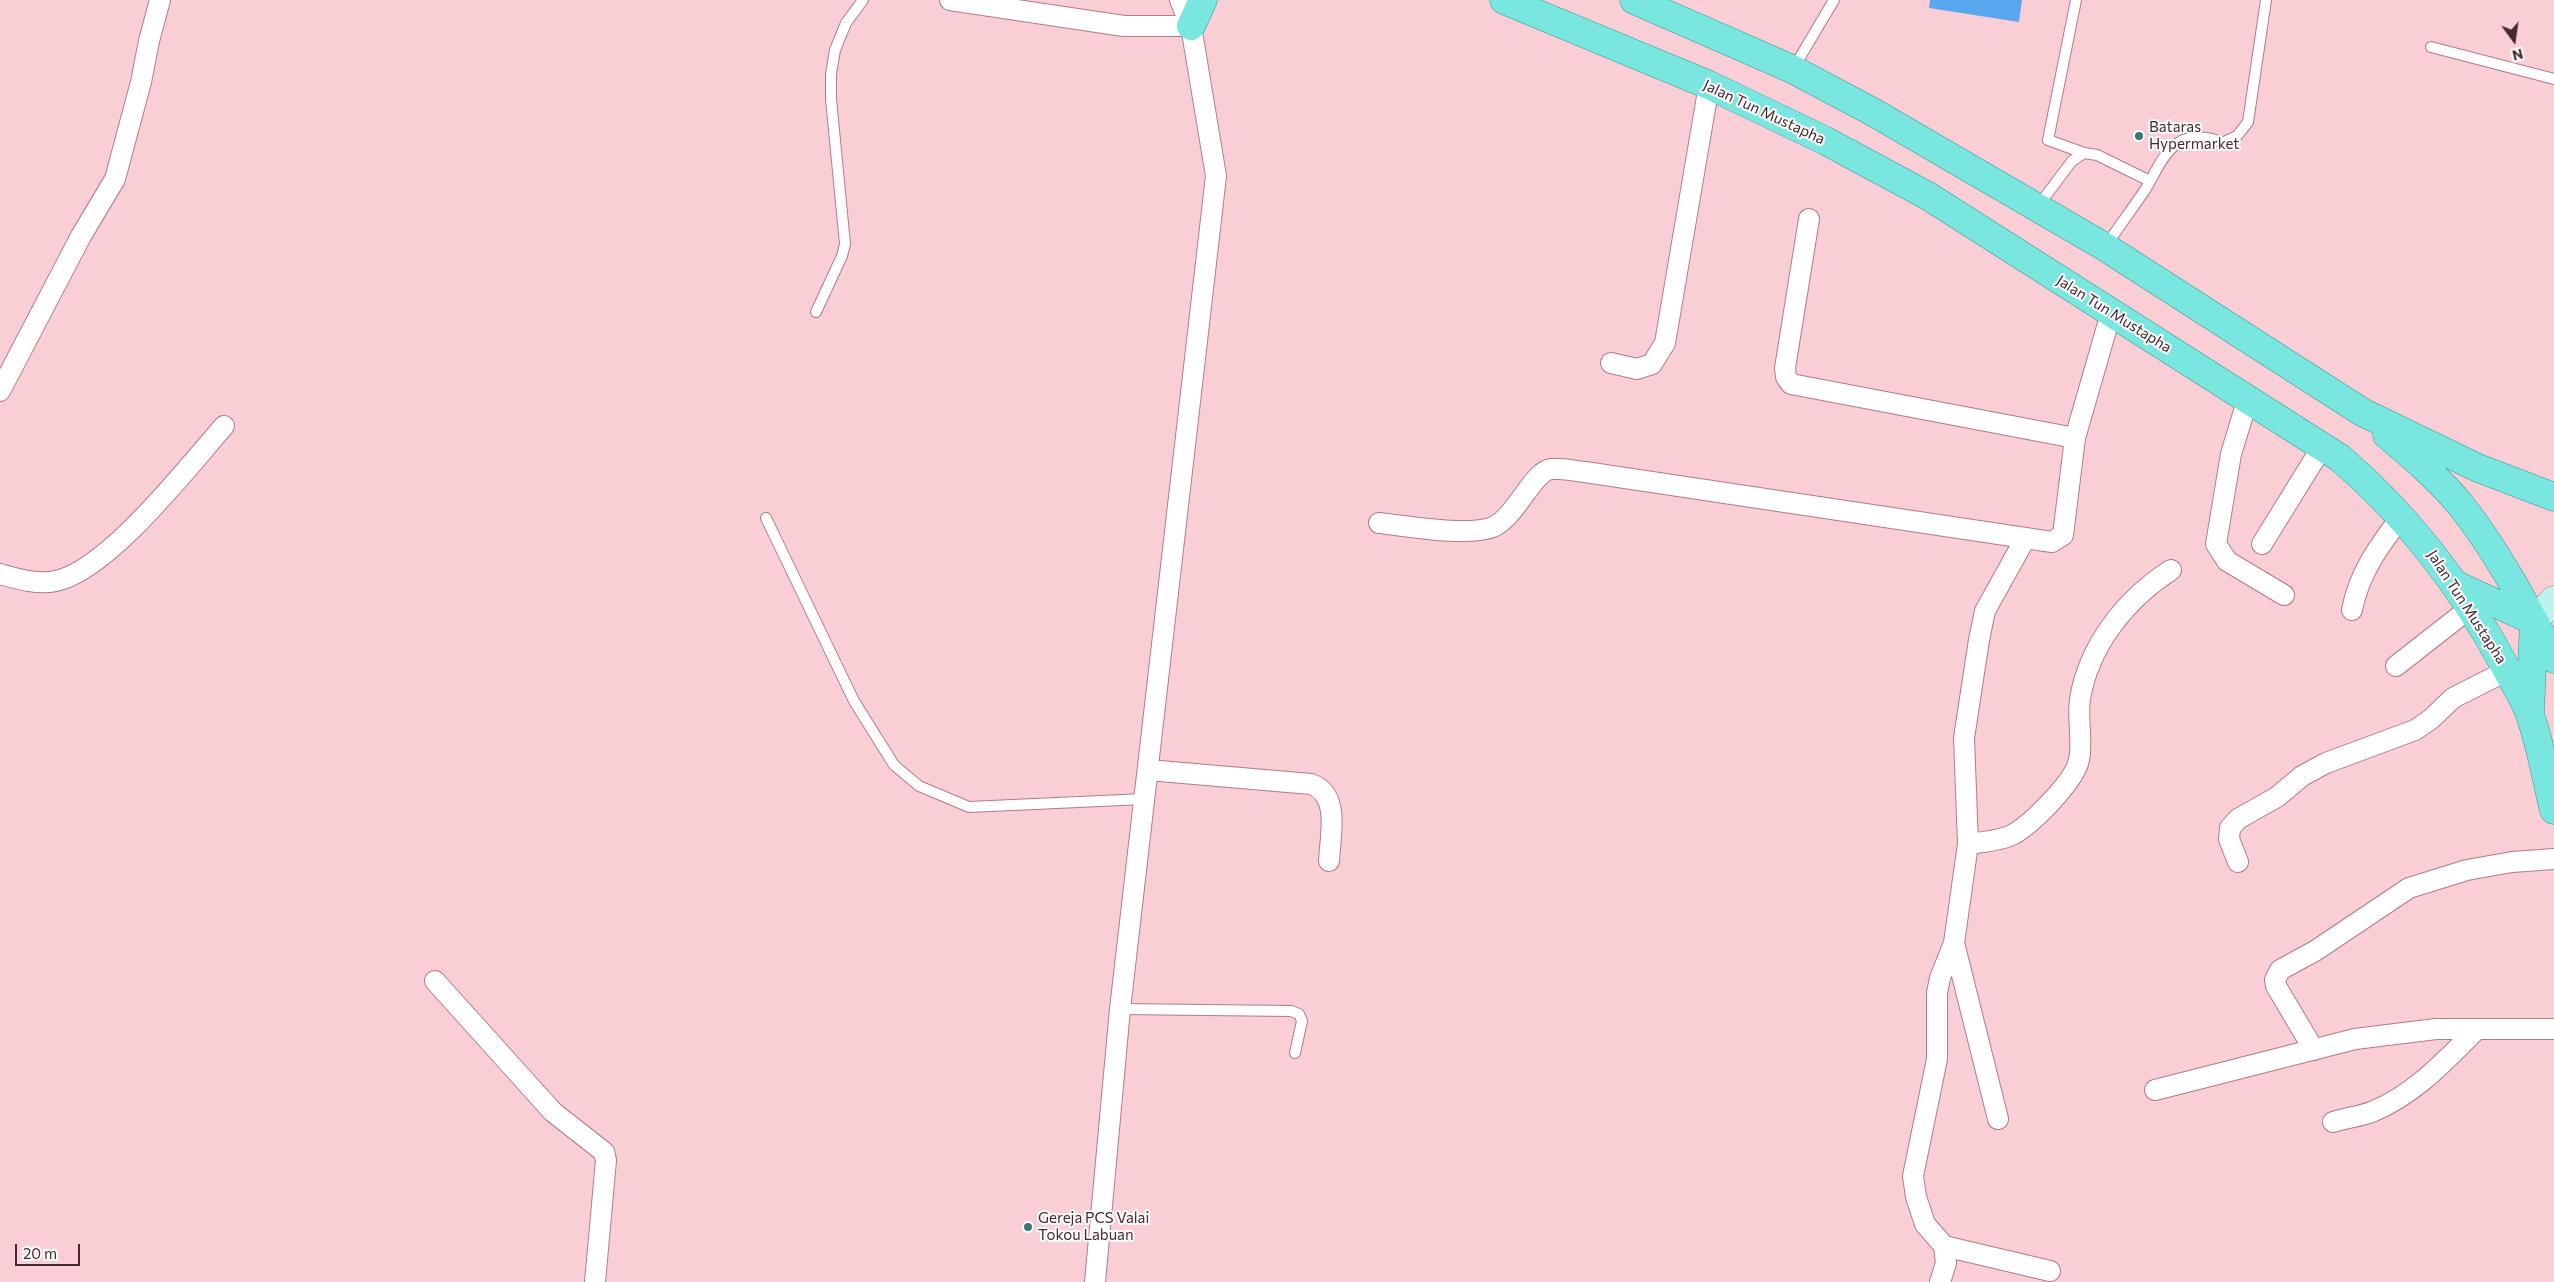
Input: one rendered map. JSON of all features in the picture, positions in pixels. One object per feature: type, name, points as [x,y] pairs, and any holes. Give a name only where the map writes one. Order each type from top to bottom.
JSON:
[{"type":"main road","points":[[1193,13],[1203,0]]},
{"type":"main road","name":"Jalan Tun Mustapha","points":[[1504,0],[1709,85],[1826,142],[1928,196],[2340,458],[2377,490],[2422,540],[2456,584],[2508,670],[2530,713],[2554,810]]},
{"type":"main road","points":[[1634,0],[1792,70],[1873,112],[2104,247],[2362,412],[2478,468],[2554,497]]},
{"type":"main road","points":[[2362,412],[2423,466],[2458,502],[2544,622],[2554,660]]},
{"type":"main road","points":[[2456,584],[2544,622]]},
{"type":"main road","points":[[2530,713],[2544,622],[2554,600]]},
{"type":"street","points":[[0,391],[81,236],[115,179],[137,100],[160,0]]},
{"type":"street","points":[[950,0],[1124,26],[1193,13]]},
{"type":"street","points":[[1095,1282],[1120,1010],[1216,176],[1193,13],[1180,0]]},
{"type":"street","points":[[1610,363],[1637,369],[1652,364],[1665,343],[1709,85]]},
{"type":"street","points":[[1809,219],[1785,368],[1786,377],[1791,384],[2075,438]]},
{"type":"street","points":[[1379,523],[1475,532],[1493,527],[1507,519],[1538,476],[1549,469],[1585,472],[2052,542],[2063,535],[2075,438],[2111,312]]},
{"type":"street","points":[[2248,398],[2231,454],[2216,544],[2227,561],[2284,595]]},
{"type":"street","points":[[0,574],[34,582],[56,581],[77,573],[103,556],[128,532],[224,426]]},
{"type":"street","points":[[2262,544],[2322,447]]},
{"type":"street","points":[[2352,610],[2356,589],[2374,553],[2401,517]]},
{"type":"street","points":[[1940,1282],[1946,1263],[1944,1246],[1925,1224],[1916,1197],[1913,1176],[1937,1060],[1937,993],[1940,978],[1954,943],[1968,844],[1964,738],[1979,640],[1985,610],[2024,539]]},
{"type":"street","points":[[1968,844],[2012,835],[2067,786],[2079,761],[2080,700],[2091,662],[2109,629],[2132,600],[2149,584],[2171,570]]},
{"type":"street","points":[[2396,666],[2470,608]]},
{"type":"street","points":[[2238,862],[2229,839],[2230,828],[2238,819],[2277,798],[2302,776],[2326,763],[2415,730],[2431,719],[2453,698],[2508,670]]},
{"type":"street","points":[[1148,770],[1311,784],[1320,788],[1327,795],[1331,806],[1329,862]]},
{"type":"street","points":[[2314,1050],[2276,986],[2275,980],[2280,970],[2315,951],[2408,888],[2467,870],[2512,862],[2554,859]]},
{"type":"street","points":[[1954,943],[1998,1119]]},
{"type":"street","points":[[435,981],[554,1112],[604,1152],[606,1160],[595,1282]]},
{"type":"street","points":[[2155,1090],[2355,1039],[2436,1028],[2554,1029]]},
{"type":"street","points":[[2333,1122],[2374,1111],[2404,1095],[2442,1064],[2478,1029]]},
{"type":"street","points":[[1944,1246],[2050,1271]]},
{"type":"lane","points":[[816,312],[842,256],[845,244],[831,99],[835,50],[846,23],[863,0]]},
{"type":"lane","points":[[1792,70],[1834,0]]},
{"type":"lane","points":[[2076,0],[2048,140],[2084,153],[2097,155],[2150,181]]},
{"type":"lane","points":[[2104,247],[2150,181],[2166,154],[2178,142],[2189,137],[2217,139],[2222,143],[2237,136],[2248,122],[2266,0]]},
{"type":"lane","points":[[2431,46],[2554,79]]},
{"type":"lane","points":[[2037,207],[2072,161],[2084,153]]},
{"type":"lane","points":[[766,518],[854,701],[894,765],[919,786],[969,807],[1144,799]]},
{"type":"lane","points":[[1120,1010],[1291,1011],[1299,1014],[1302,1021],[1295,1053]]},
{"type":"building","points":[[1930,0],[2022,0],[2019,22],[1929,8]]},
{"type":"place","name":"Bataras Hypermarket","points":[[2139,136]]},
{"type":"place","name":"Gereja PCS Valai Tokou Labuan","points":[[1028,1227]]}]
